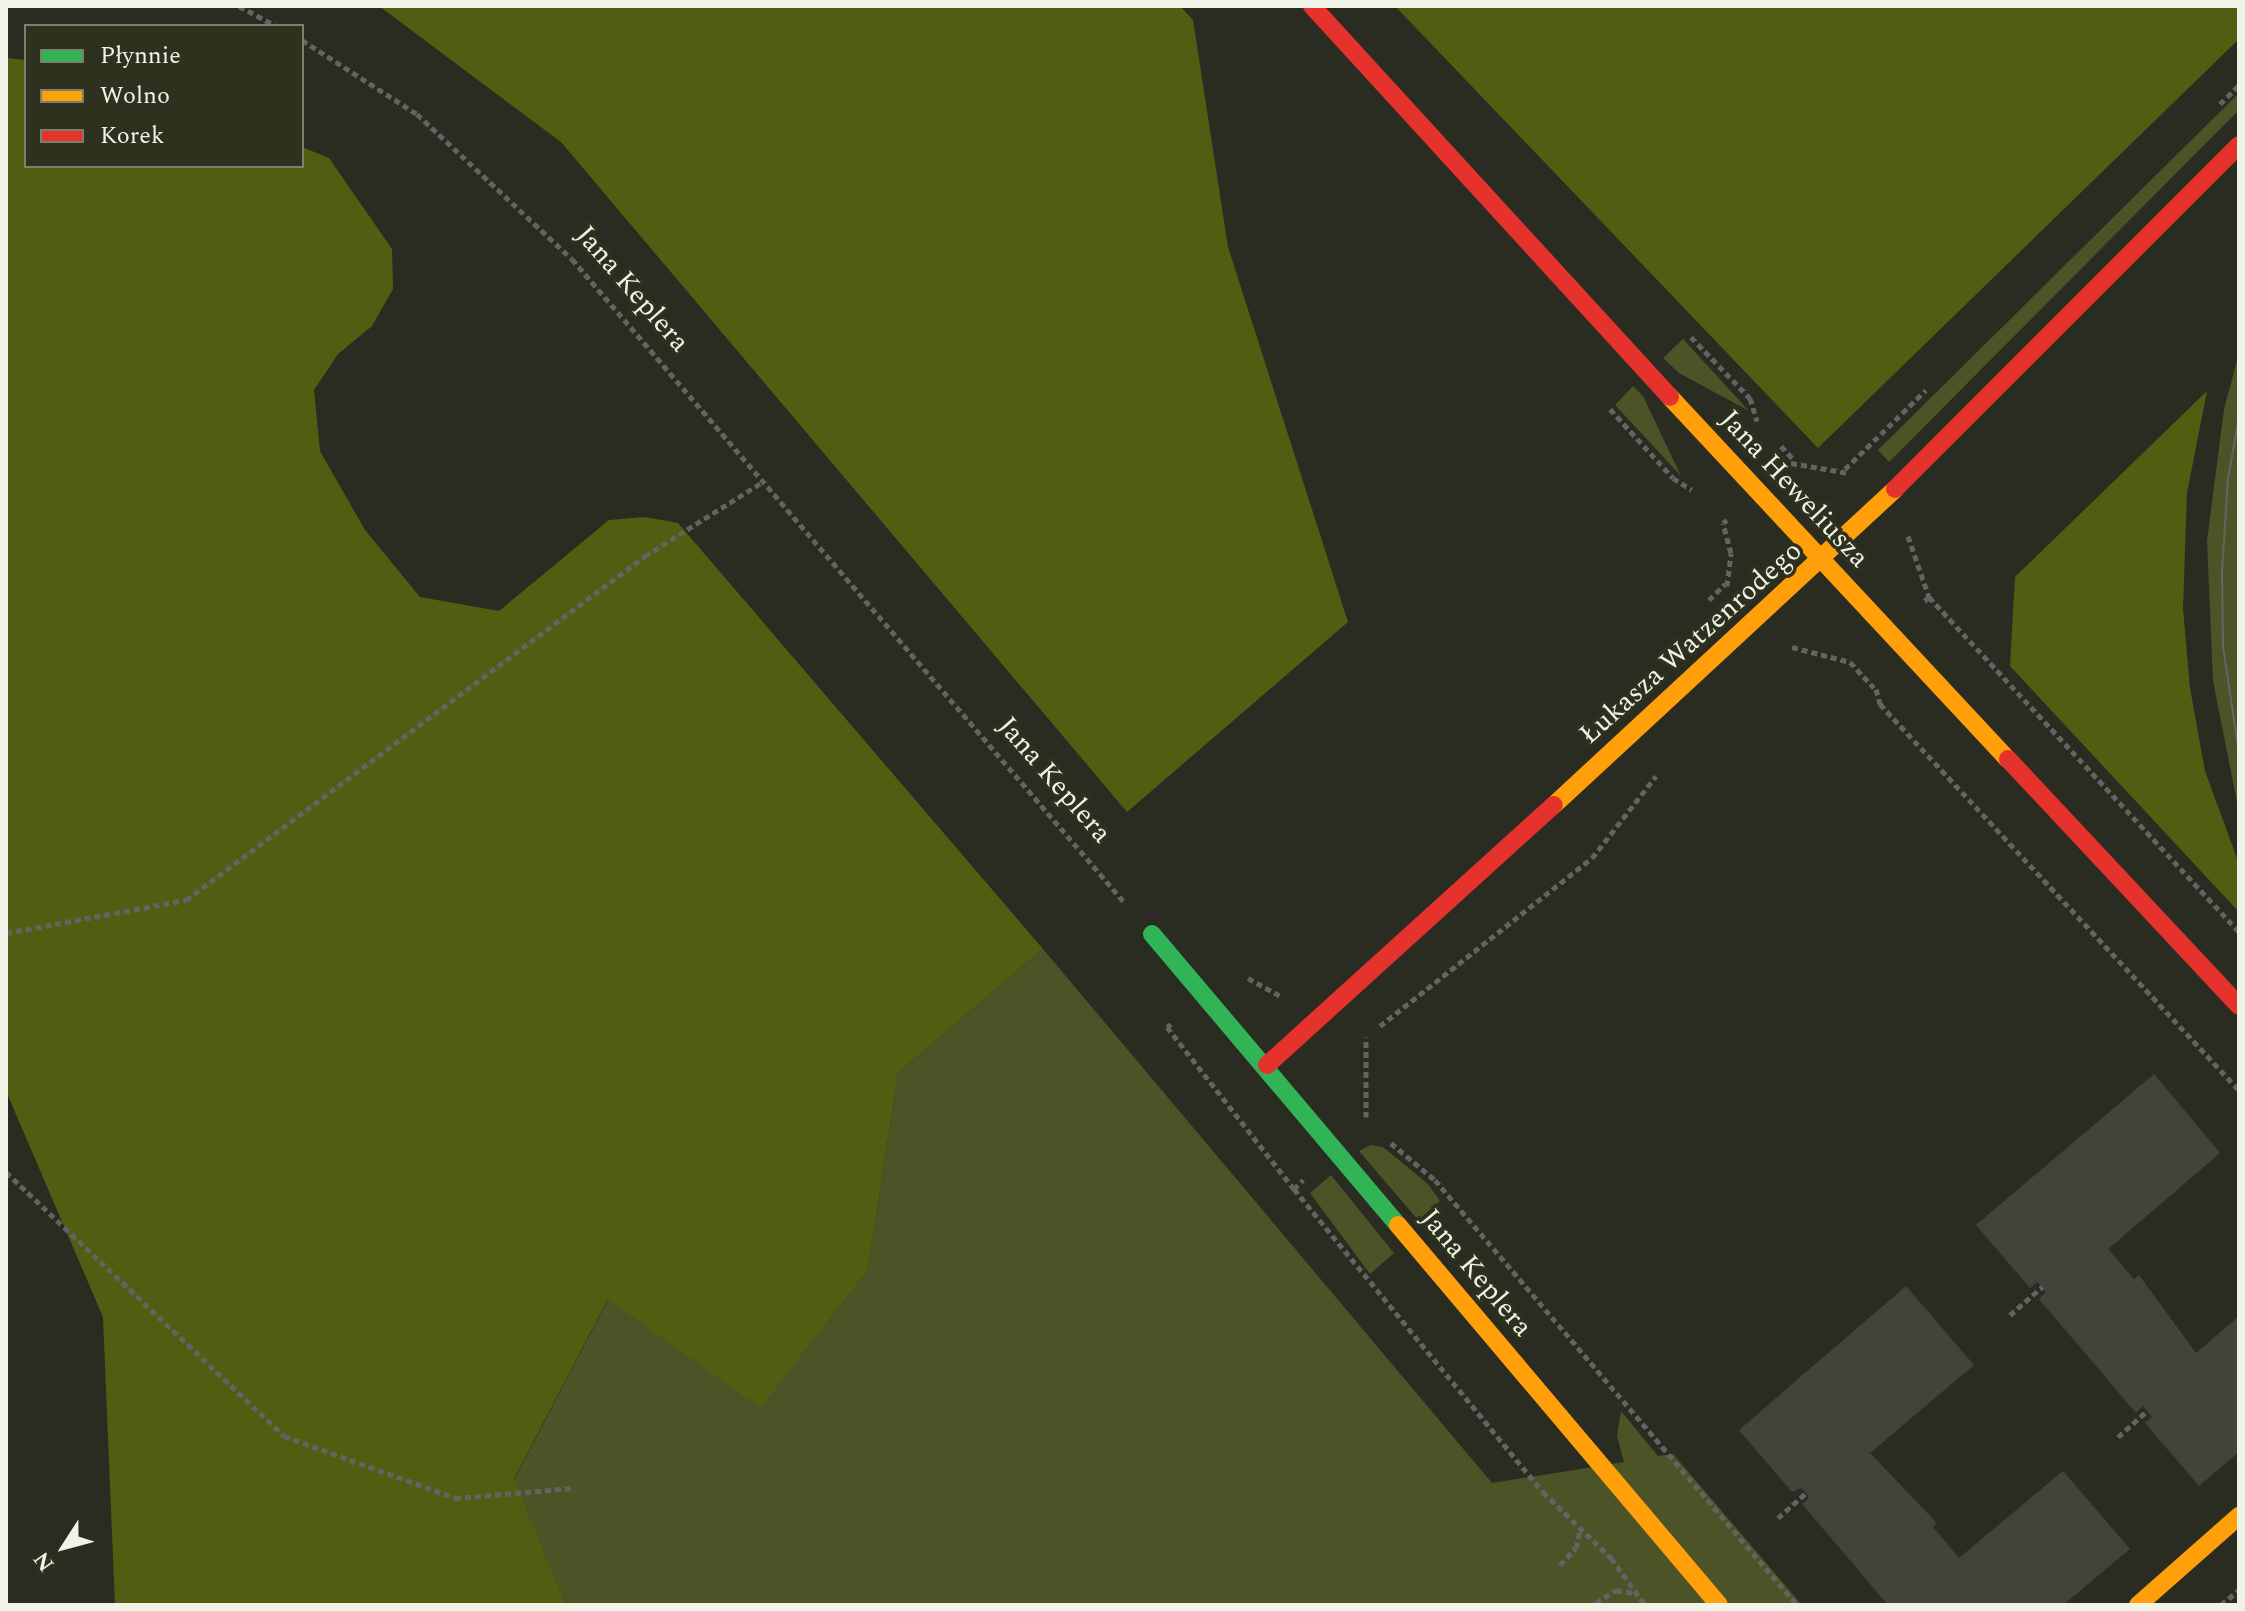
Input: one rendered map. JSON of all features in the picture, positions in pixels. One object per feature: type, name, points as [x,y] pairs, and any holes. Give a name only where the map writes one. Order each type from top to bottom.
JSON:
[{"type":"street","name":"Jana Heweliusza","points":[[1312,6],[1514,232],[2239,1006]]},
{"type":"street","name":"Łukasza Watzenrodego","points":[[1267,1065],[1824,560],[2239,145]]},
{"type":"street","name":"Jana Keplera","points":[[1152,934],[1267,1065],[1719,1605]]},
{"type":"street","points":[[2138,1605],[2239,1516]]},
{"type":"path","points":[[239,6],[272,24]]},
{"type":"path","name":"Jana Keplera","points":[[304,41],[417,114],[495,182],[572,259],[761,483],[1152,934]]},
{"type":"path","points":[[1691,337],[1750,398],[1757,421]]},
{"type":"path","points":[[1610,409],[1673,478],[1690,488]]},
{"type":"path","points":[[6,933],[186,900],[645,556],[761,483]]},
{"type":"path","points":[[1929,597],[2239,932]]},
{"type":"path","points":[[1888,691],[1874,688],[1880,704],[2239,1090]]},
{"type":"path","points":[[1389,1142],[1435,1180],[1797,1605]]},
{"type":"path","points":[[6,1172],[284,1436],[455,1498],[574,1488]]},
{"type":"path","points":[[1294,1189],[1543,1492],[1581,1529],[1639,1594],[1645,1605]]},
{"type":"path","points":[[2010,1315],[2042,1287]]},
{"type":"path","points":[[2118,1437],[2147,1411]]},
{"type":"path","points":[[1778,1518],[1806,1493]]},
{"type":"path","points":[[1560,1565],[1576,1548],[1581,1529]]},
{"type":"path","points":[[1596,1603],[1616,1590],[1639,1594]]},
{"type":"path","points":[[2221,1605],[2239,1590]]},
{"type":"green space","points":[[379,6],[1180,6],[1193,20],[1228,247],[1348,622],[1127,812],[561,142]]},
{"type":"green space","points":[[1395,6],[2239,6],[2239,39],[1818,448]]},
{"type":"green space","points":[[6,58],[24,60],[24,168],[304,168],[304,148],[329,158],[392,249],[393,289],[372,326],[338,354],[314,390],[320,451],[365,530],[420,597],[499,611],[609,520],[645,517],[678,523],[1043,949],[898,1073],[868,1270],[760,1408],[608,1299],[514,1479],[566,1605],[115,1605],[103,1317],[6,1091]]},
{"type":"green space","points":[[2239,93],[2239,110],[1889,462],[1878,450]]},
{"type":"green space","points":[[1683,339],[1749,411],[1679,373],[1663,358]]},
{"type":"green space","points":[[2239,353],[2239,812],[2213,681],[2207,541],[2224,409]]},
{"type":"green space","points":[[1633,386],[1643,396],[1681,476],[1615,405]]},
{"type":"green space","points":[[2207,391],[2187,493],[2183,609],[2190,688],[2205,771],[2239,864],[2239,912],[2010,666],[2015,577]]},
{"type":"green space","points":[[1043,949],[1492,1483],[1624,1462],[1617,1436],[1621,1411],[1658,1456],[1673,1454],[1802,1605],[566,1605],[514,1480],[609,1298],[760,1407],[868,1270],[898,1073]]},
{"type":"green space","points":[[1370,1145],[1383,1147],[1428,1184],[1440,1201],[1418,1220],[1359,1151]]},
{"type":"green space","points":[[1331,1175],[1394,1253],[1370,1274],[1310,1193]]},
{"type":"building","points":[[2154,1074],[2220,1153],[2108,1249],[2134,1279],[2139,1275],[2196,1353],[2239,1316],[2239,1452],[2199,1486],[2145,1423],[2152,1417],[2143,1406],[2136,1413],[2039,1299],[2046,1292],[2037,1282],[2030,1288],[1976,1225]]},
{"type":"building","points":[[1906,1286],[1974,1365],[1870,1453],[1937,1523],[1933,1527],[1959,1558],[2063,1471],[2130,1549],[2063,1605],[1888,1605],[1802,1504],[1809,1498],[1806,1493],[1801,1488],[1792,1492],[1739,1430]]},
{"type":"tram line","points":[[2239,417],[2228,479],[2222,572],[2223,646],[2239,753]]},
{"type":"traffic: fast","points":[[1152,934],[1398,1225]]},
{"type":"traffic: slow","points":[[1670,397],[2008,759]]},
{"type":"traffic: slow","points":[[1554,805],[1895,489]]},
{"type":"traffic: slow","points":[[1398,1225],[1719,1605]]},
{"type":"traffic: slow","points":[[2138,1605],[2239,1516]]},
{"type":"traffic: jam","points":[[1312,6],[1670,397]]},
{"type":"traffic: jam","points":[[1895,489],[2239,145]]},
{"type":"traffic: jam","points":[[2008,759],[2239,1006]]},
{"type":"traffic: jam","points":[[1267,1065],[1554,805]]}]
